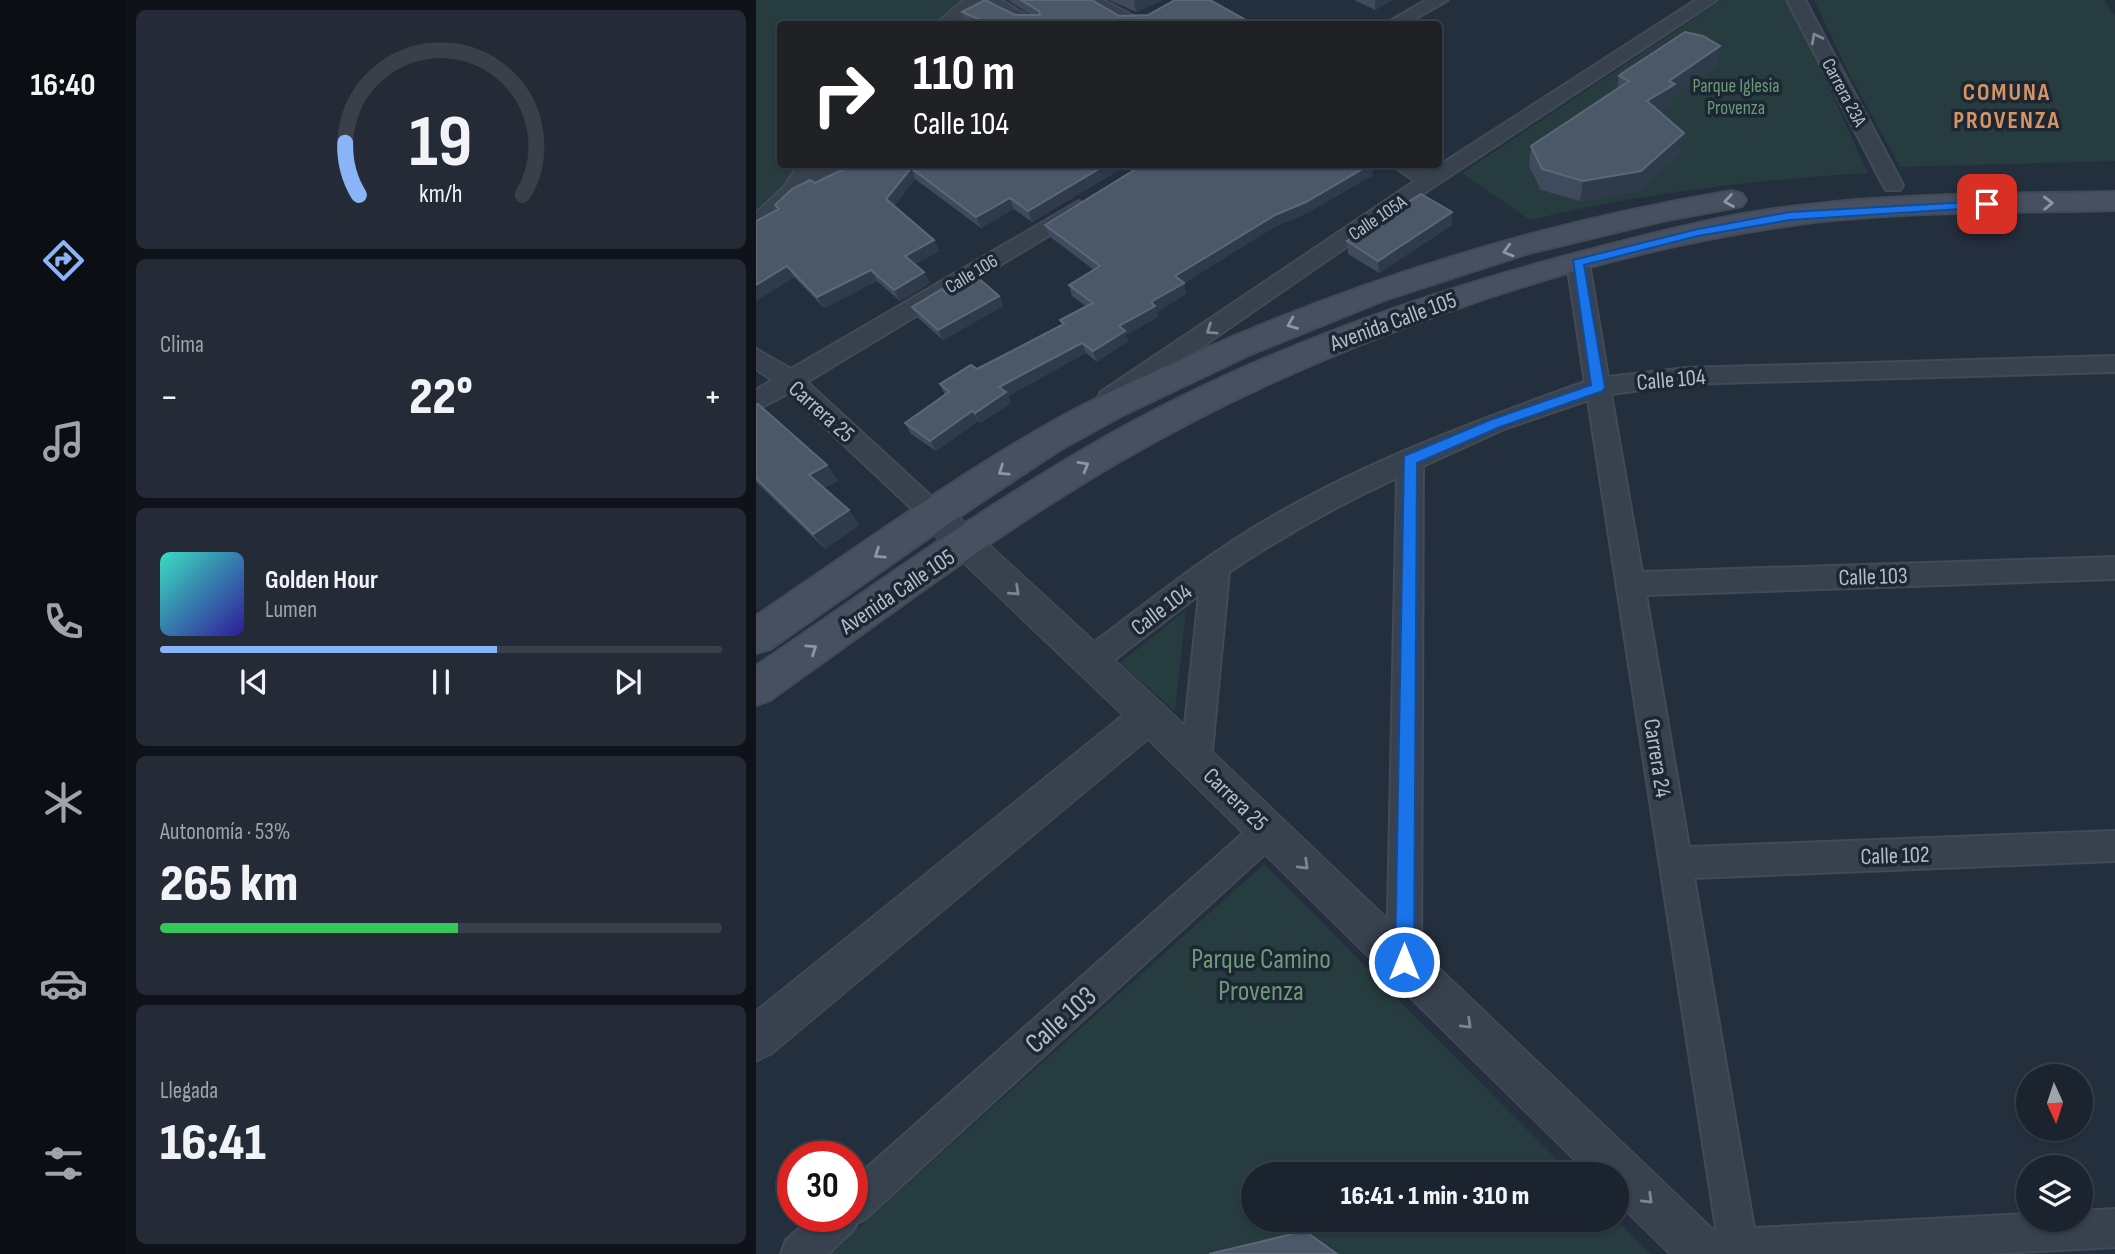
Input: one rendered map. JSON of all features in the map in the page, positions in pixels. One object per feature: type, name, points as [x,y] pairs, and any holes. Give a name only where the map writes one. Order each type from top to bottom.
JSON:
[{"type":"main road","name":"Avenida Calle 105","points":[[756,637],[1050,439],[1149,388],[1339,305],[1462,264],[1667,211],[1790,193],[1893,185],[2115,177]]},
{"type":"main road","name":"Avenida Calle 105","points":[[756,688],[1049,487],[1123,443],[1268,370],[1428,307],[1578,263],[1698,233],[1801,215],[2115,201]]},
{"type":"street","points":[[948,21],[975,0]]},
{"type":"street","points":[[988,0],[1026,21]]},
{"type":"street","points":[[1089,0],[1130,21]]},
{"type":"street","points":[[1400,21],[1439,0]]},
{"type":"street","name":"Calle 105A","points":[[1050,439],[1429,181],[1708,0]]},
{"type":"street","name":"Carrera 23A","points":[[1796,0],[1893,185]]},
{"type":"street","points":[[1141,21],[1159,11]]},
{"type":"street","points":[[756,225],[792,191],[806,168]]},
{"type":"street","points":[[792,191],[839,168]]},
{"type":"street","points":[[1408,168],[1429,181]]},
{"type":"street","name":"Calle 106","points":[[756,401],[1102,193]]},
{"type":"street","name":"Carrera 24","points":[[1578,263],[1675,863],[1727,1252]]},
{"type":"street","name":"Carrera 25","points":[[756,357],[791,381],[1091,661],[1404,962],[1727,1252]]},
{"type":"street","name":"Calle 104","points":[[1091,661],[1216,567],[1271,530],[1318,503],[1409,460],[1507,419],[1598,387],[1686,376],[2115,365]]},
{"type":"street","points":[[1404,962],[1409,460]]},
{"type":"street","points":[[1196,762],[1216,567]]},
{"type":"street","name":"Calle 103","points":[[1630,584],[2115,568]]},
{"type":"street","points":[[756,1039],[1149,716]]},
{"type":"street","name":"Calle 103","points":[[868,1192],[1268,831]]},
{"type":"street","name":"Calle 102","points":[[1675,863],[2115,846]]},
{"type":"street","points":[[1727,1252],[2115,1228]]},
{"type":"street","points":[[800,1254],[824,1232]]},
{"type":"green space","points":[[756,0],[967,0],[941,21],[777,21],[777,168],[801,168],[793,180],[756,215]]},
{"type":"green space","name":"Parque Iglesia Provenza","points":[[1722,0],[1789,0],[1868,173],[1698,189],[1614,202],[1530,220],[1462,173]]},
{"type":"green space","points":[[1814,0],[2104,0],[2115,16],[2115,161],[1900,167],[1847,70]]},
{"type":"green space","points":[[1186,610],[1175,711],[1120,663]]},
{"type":"green space","name":"Parque Camino Provenza","points":[[1264,864],[1559,1162],[1241,1162],[1241,1232],[1628,1232],[1650,1254],[829,1254],[854,1232],[868,1232],[868,1219]]},
{"type":"building","points":[[985,0],[1015,15],[1040,15],[1039,11],[1021,0],[1092,0],[1119,16],[1148,15],[1175,0],[1210,0],[1248,21],[983,21],[962,12]]},
{"type":"building","points":[[1685,32],[1703,36],[1720,46],[1669,81],[1675,84],[1647,101],[1684,133],[1641,171],[1583,181],[1542,169],[1531,146],[1629,81],[1619,76]]},
{"type":"building","points":[[846,168],[911,168],[886,199],[934,240],[905,256],[924,272],[894,290],[871,270],[817,297],[787,266],[756,285],[756,221],[779,209],[775,205],[792,189],[810,180],[815,183]]},
{"type":"building","points":[[911,168],[1100,168],[1028,211],[1010,198],[976,217]]},
{"type":"building","points":[[1138,168],[1364,168],[1306,202],[1275,215],[1175,276],[1184,283],[1151,302],[1155,306],[1119,326],[1125,331],[1093,351],[1082,343],[999,387],[1006,392],[975,413],[972,411],[930,441],[905,423],[949,392],[940,384],[971,365],[977,369],[1064,324],[1060,320],[1093,303],[1069,285],[1100,266],[1045,225]]},
{"type":"building","points":[[1421,194],[1452,212],[1378,261],[1347,241]]},
{"type":"building","points":[[977,277],[999,296],[938,330],[912,307],[942,289],[947,294]]},
{"type":"building","points":[[758,404],[827,465],[809,475],[849,510],[813,534],[756,478]]},
{"type":"building","points":[[1306,1232],[1337,1254],[1209,1254]]},
{"type":"district","name":"COMUNA PROVENZA","points":[[2007,106]]},
{"type":"route","points":[[1404,962],[1409,460],[1495,423],[1598,387],[1578,263],[1639,246],[1790,216],[1987,204]]}]
